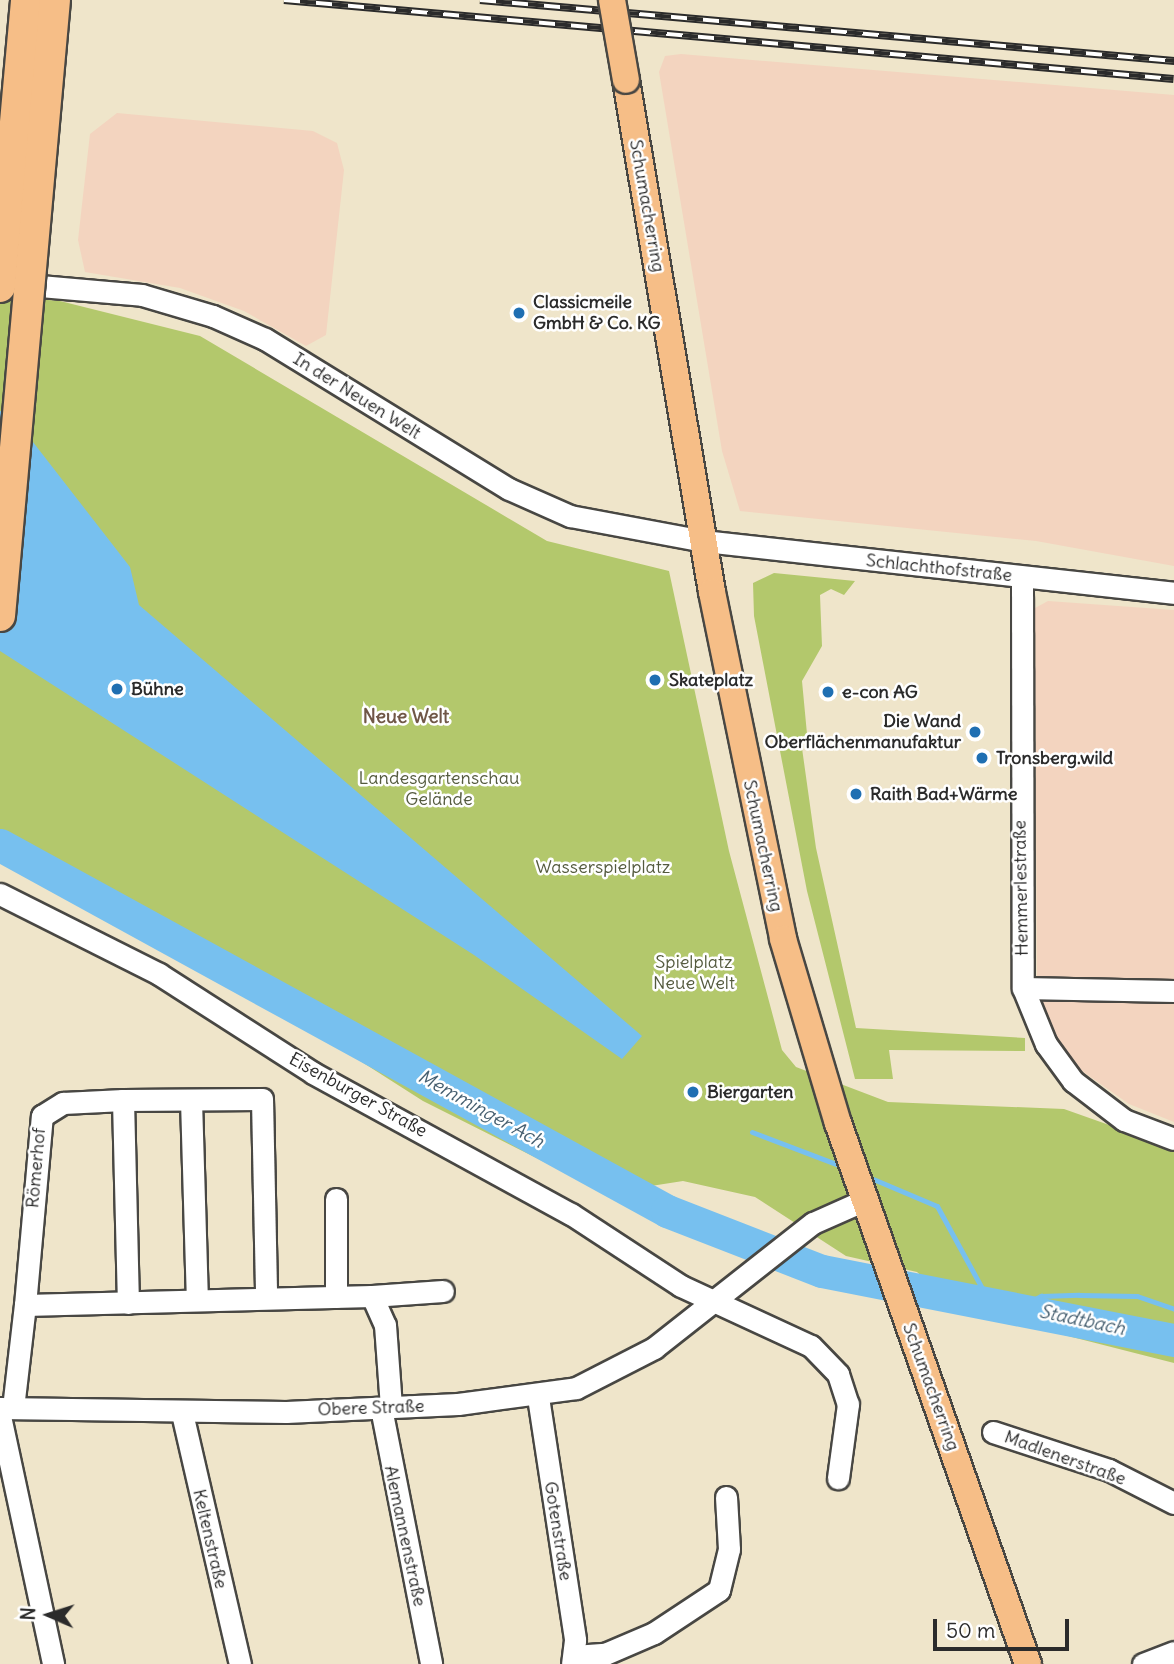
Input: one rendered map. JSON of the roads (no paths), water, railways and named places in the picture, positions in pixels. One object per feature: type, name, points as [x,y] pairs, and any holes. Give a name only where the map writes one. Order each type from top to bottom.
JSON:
[{"type":"highway","points":[[0,285],[26,0]]},
{"type":"highway","points":[[0,616],[55,0]]},
{"type":"main road","name":"Schumacherring","points":[[612,0],[704,541],[783,939],[838,1123],[1028,1664]]},
{"type":"street","name":"In der Neuen Welt","points":[[0,285],[142,295],[213,316],[265,339],[509,489],[570,516],[704,541]]},
{"type":"street","name":"Schlachthofstraße","points":[[704,541],[1174,593]]},
{"type":"street","name":"Hemmerlestraße","points":[[1022,577],[1023,988],[1060,1065],[1111,1111],[1174,1139]]},
{"type":"street","name":"Eisenburger Straße","points":[[0,894],[159,974],[313,1073],[713,1301]]},
{"type":"street","points":[[1023,988],[1174,991]]},
{"type":"street","points":[[123,1100],[128,1303]]},
{"type":"street","name":"Römerhof","points":[[52,1664],[4,1410],[25,1305],[42,1116],[64,1103],[123,1100],[261,1100],[266,1298]]},
{"type":"street","points":[[191,1100],[197,1300]]},
{"type":"street","name":"Obere Straße","points":[[4,1410],[181,1413],[386,1407],[538,1397],[618,1371],[782,1246],[862,1191]]},
{"type":"street","points":[[336,1199],[336,1297]]},
{"type":"street","points":[[25,1305],[372,1296],[443,1291]]},
{"type":"street","points":[[372,1296],[383,1310],[386,1407]]},
{"type":"street","points":[[713,1301],[788,1329],[832,1365],[848,1404],[838,1478]]},
{"type":"street","name":"Gotenstraße","points":[[538,1397],[573,1660]]},
{"type":"street","name":"Alemannenstraße","points":[[386,1407],[431,1664]]},
{"type":"street","name":"Keltenstraße","points":[[181,1413],[240,1664]]},
{"type":"street","name":"Madlenerstraße","points":[[993,1432],[1109,1470],[1174,1503]]},
{"type":"street","points":[[573,1660],[605,1654],[654,1633],[719,1590],[729,1549],[726,1497]]},
{"type":"street","points":[[1143,1664],[1174,1652]]},
{"type":"water","points":[[0,411],[12,415],[130,567],[139,605],[642,1036],[622,1059],[474,955],[0,651]]},
{"type":"waterway","name":"Memminger Ach","points":[[0,845],[667,1211],[822,1271],[1174,1340]]},
{"type":"waterway","points":[[752,1132],[844,1167]]},
{"type":"waterway","points":[[866,1176],[937,1206],[989,1301]]},
{"type":"waterway","name":"Stadtbach","points":[[1020,1307],[1041,1296],[1079,1295],[1137,1296],[1174,1309]]},
{"type":"railway","points":[[284,0],[1174,79]]},
{"type":"railway","points":[[480,0],[1174,61]]},
{"type":"place","name":"Classicmeile GmbH & Co. KG","points":[[519,313]]},
{"type":"place","name":"Skateplatz","points":[[655,680]]},
{"type":"place","name":"Bühne","points":[[117,689]]},
{"type":"place","name":"e-con AG","points":[[828,692]]},
{"type":"place","name":"Die Wand Oberflächenmanufaktur","points":[[975,732]]},
{"type":"place","name":"Tronsberg.wild","points":[[982,758]]},
{"type":"place","name":"Raith Bad+Wärme","points":[[856,794]]},
{"type":"place","name":"Biergarten","points":[[693,1092]]},
{"type":"district","name":"Neue Welt","points":[[406,717]]},
{"type":"park label","name":"Landesgartenschau Gelände","points":[[439,789]]},
{"type":"park label","name":"Wasserspielplatz","points":[[603,867]]},
{"type":"park label","name":"Spielplatz Neue Welt","points":[[694,974]]}]
